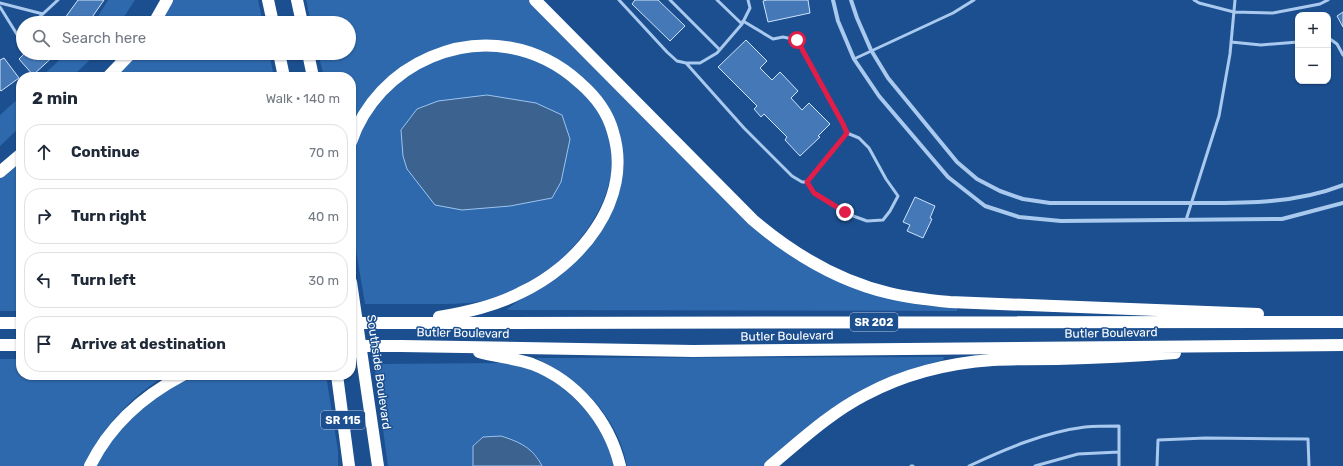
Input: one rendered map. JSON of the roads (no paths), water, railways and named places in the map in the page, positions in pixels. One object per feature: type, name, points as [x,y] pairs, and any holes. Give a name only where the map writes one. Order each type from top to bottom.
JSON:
[{"type":"highway","points":[[158,16],[167,0]]},
{"type":"highway","points":[[268,0],[271,16]]},
{"type":"highway","points":[[297,0],[300,16]]},
{"type":"highway","points":[[535,0],[753,220],[797,254],[852,281],[888,293],[950,302],[1343,317]]},
{"type":"highway","points":[[356,130],[376,97],[394,79],[415,64],[439,53],[453,49],[480,45],[508,47],[536,54],[562,68],[573,76],[594,97],[609,120],[613,132],[616,144],[617,171],[616,184],[612,198],[598,226],[590,237],[566,262],[534,286],[507,299],[458,313],[405,322]]},
{"type":"highway","points":[[113,72],[124,60]]},
{"type":"highway","points":[[280,60],[283,72]]},
{"type":"highway","points":[[309,60],[312,72]]},
{"type":"highway","points":[[0,172],[16,158]]},
{"type":"highway","name":"Southside Boulevard","points":[[356,315],[378,466]]},
{"type":"highway","name":"Butler Boulevard","points":[[356,323],[1343,322]]},
{"type":"highway","points":[[0,323],[16,323]]},
{"type":"highway","points":[[0,345],[16,345]]},
{"type":"highway","name":"Butler Boulevard","points":[[356,346],[692,351],[1343,345]]},
{"type":"highway","points":[[770,466],[816,427],[853,402],[889,384],[930,370],[956,364],[991,360],[1134,356],[1180,353],[1231,346]]},
{"type":"highway","points":[[460,347],[531,364],[559,378],[581,396],[599,418],[612,441],[620,466]]},
{"type":"highway","points":[[90,466],[105,440],[137,405],[174,380]]},
{"type":"highway","name":"SR 115","points":[[337,380],[349,466]]},
{"type":"highway","points":[[370,408],[383,466]]},
{"type":"highway","points":[[342,412],[343,466]]},
{"type":"street","points":[[833,0],[838,21],[854,59],[879,96],[948,177],[985,206],[1019,217],[1062,221],[1186,220],[1282,219],[1343,203]]},
{"type":"street","points":[[851,0],[871,50],[888,78],[958,162],[977,179],[1000,191],[1022,199],[1050,203],[1229,203],[1286,200],[1328,191],[1343,186]]},
{"type":"lane","points":[[0,3],[43,14],[58,0]]},
{"type":"lane","points":[[619,0],[667,52],[677,61],[686,63],[700,63],[716,53],[743,22],[750,8],[748,0]]},
{"type":"lane","points":[[670,0],[719,49]]},
{"type":"lane","points":[[716,0],[743,22],[773,39],[783,37],[797,40],[847,133],[859,138],[869,148],[886,179],[898,196],[883,220],[867,221],[845,212],[814,193],[807,182]]},
{"type":"lane","points":[[854,59],[953,13],[974,0]]},
{"type":"lane","points":[[1194,0],[1199,3],[1234,12],[1273,14],[1320,4],[1328,0]]},
{"type":"lane","points":[[1186,220],[1219,116],[1231,42],[1235,0]]},
{"type":"lane","points":[[0,7],[16,33]]},
{"type":"lane","points":[[1331,40],[1337,44],[1343,55]]},
{"type":"lane","points":[[1231,42],[1261,45],[1295,42]]},
{"type":"lane","points":[[686,63],[744,128],[792,176],[802,182],[807,182]]},
{"type":"lane","points":[[807,182],[847,133]]},
{"type":"lane","points":[[968,466],[1014,446],[1059,431],[1086,427],[1119,426],[1119,466]]},
{"type":"lane","points":[[1157,466],[1158,440],[1206,438],[1308,439],[1309,466]]},
{"type":"lane","points":[[1035,466],[1078,454],[1119,452]]}]
